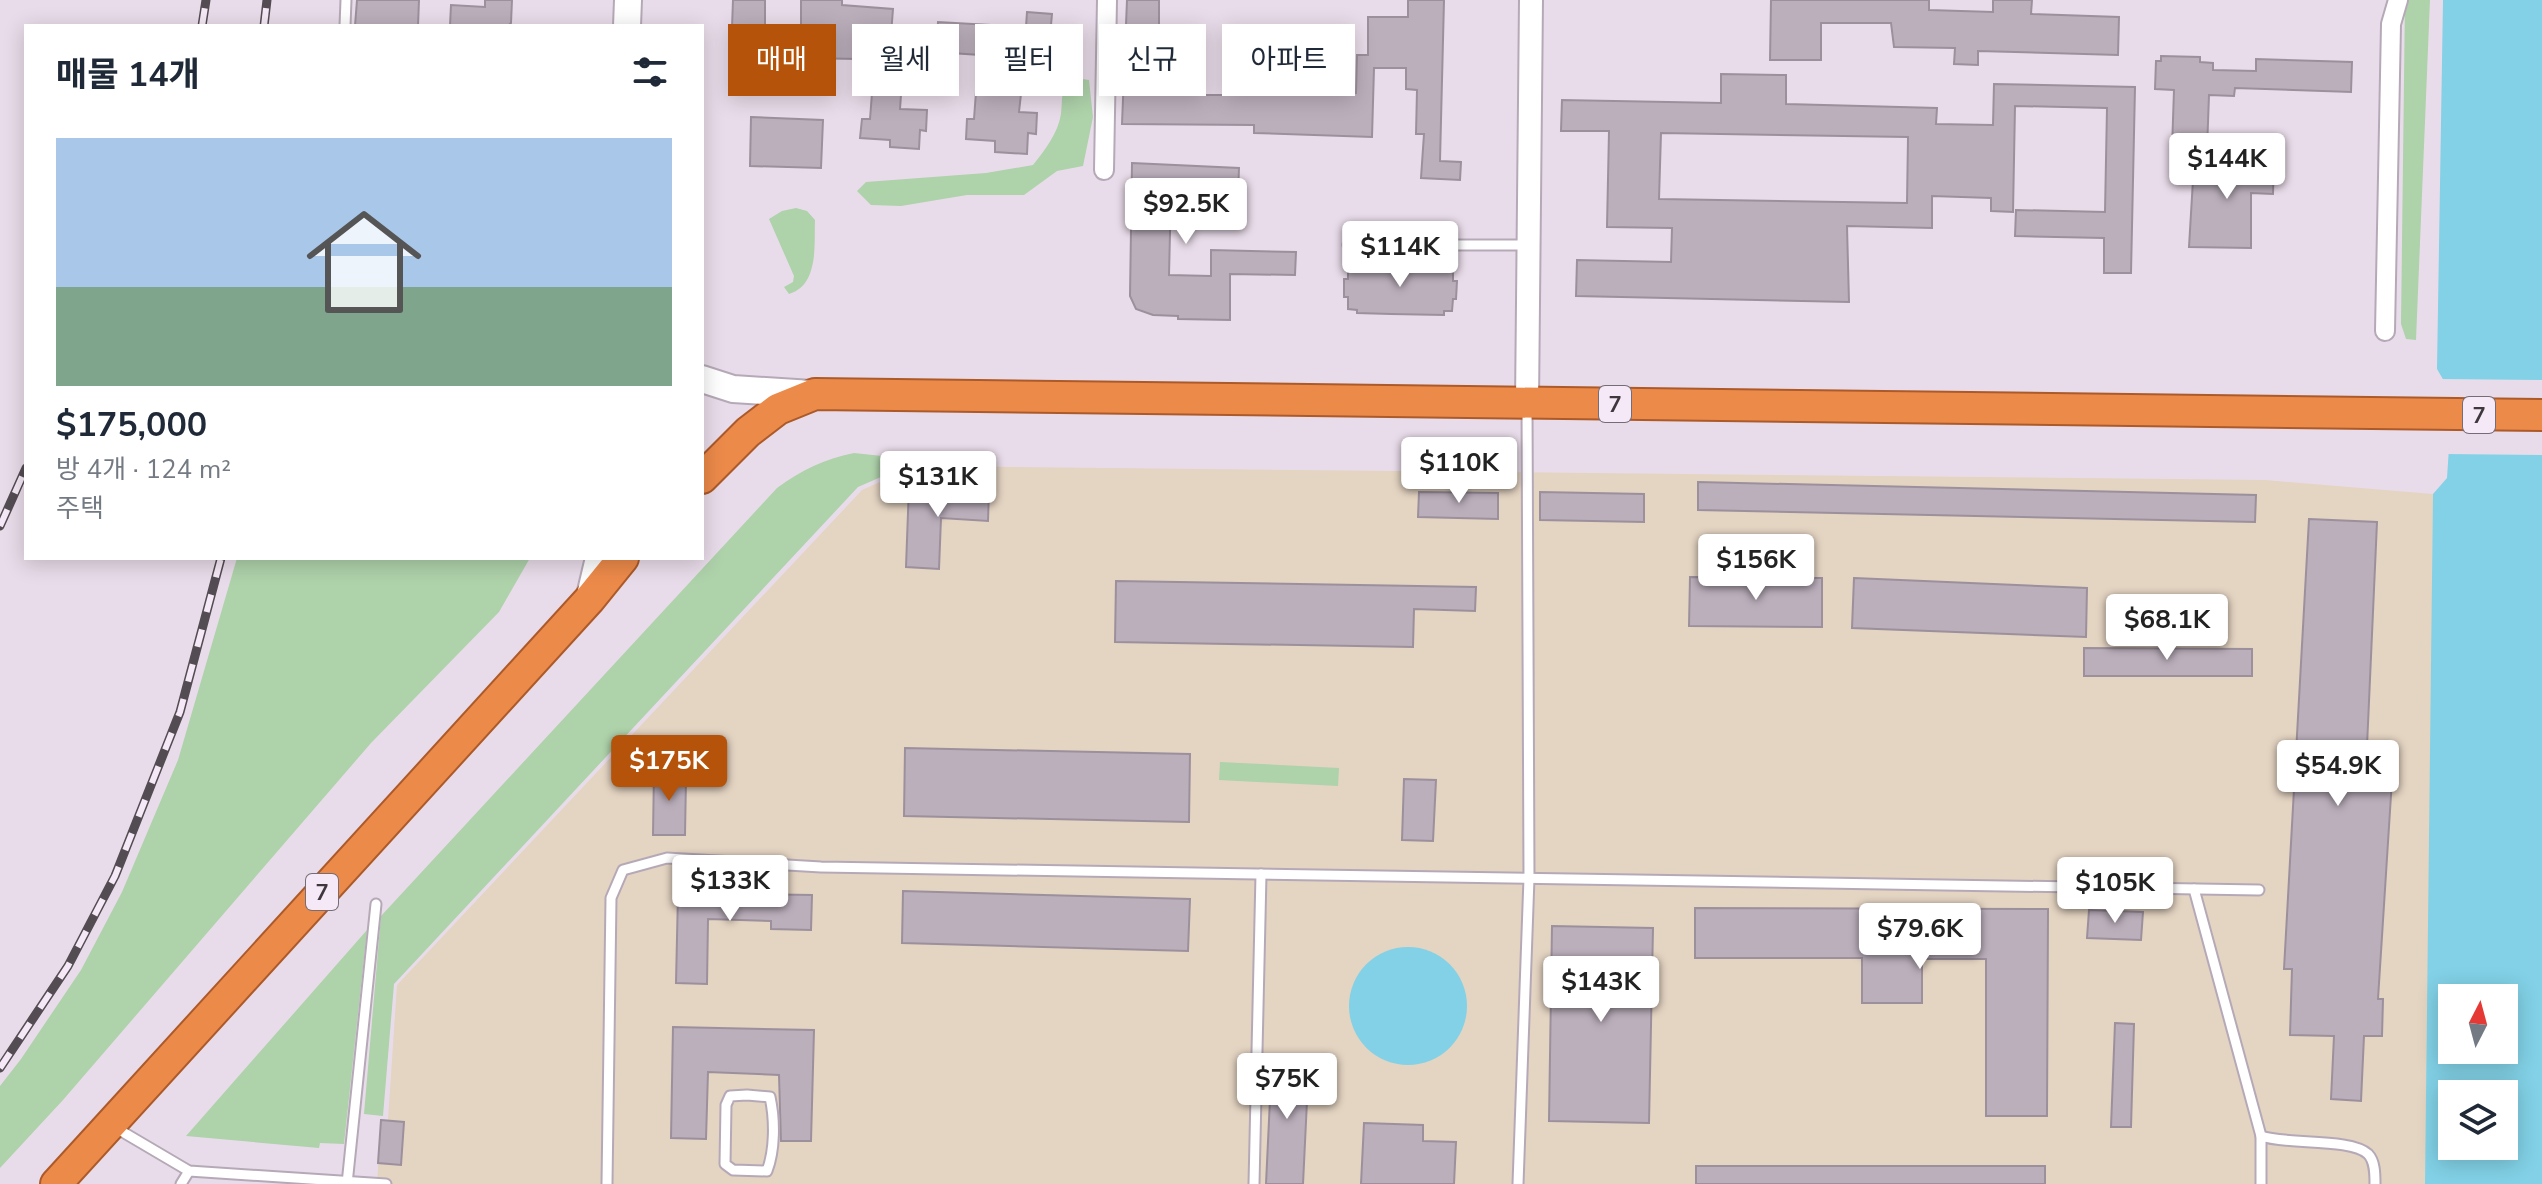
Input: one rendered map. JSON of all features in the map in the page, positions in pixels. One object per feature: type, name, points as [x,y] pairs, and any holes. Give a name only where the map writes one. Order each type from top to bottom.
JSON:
[{"type":"highway","name":"7","points":[[704,476],[748,432],[778,409],[815,394],[2542,415]]},
{"type":"highway","name":"7","points":[[56,1184],[589,600],[621,560]]},
{"type":"main road","points":[[627,24],[628,0]]},
{"type":"main road","points":[[704,380],[733,389],[815,394]]},
{"type":"main road","points":[[589,600],[599,560]]},
{"type":"street","points":[[1104,170],[1107,0]]},
{"type":"street","points":[[1527,403],[1531,0]]},
{"type":"street","points":[[2385,331],[2391,24],[2398,0]]},
{"type":"lane","points":[[345,24],[346,0]]},
{"type":"lane","points":[[1348,245],[1528,245]]},
{"type":"lane","points":[[1518,1184],[1529,878],[1527,403]]},
{"type":"lane","points":[[607,1184],[611,898],[623,870],[667,858],[821,867],[2259,890]]},
{"type":"lane","points":[[1254,1184],[1261,874]]},
{"type":"lane","points":[[2194,889],[2261,1136],[2261,1184]]},
{"type":"lane","points":[[347,1183],[376,904]]},
{"type":"lane","points":[[730,1096],[770,1097],[773,1109],[771,1160],[767,1171],[751,1173],[733,1170],[725,1164],[726,1105],[730,1096]]},
{"type":"lane","points":[[109,1124],[189,1171],[386,1184]]},
{"type":"lane","points":[[2261,1136],[2274,1141],[2355,1146],[2369,1155],[2375,1171],[2375,1184]]},
{"type":"lane","points":[[181,1184],[189,1171]]},
{"type":"lane","points":[[750,1184],[751,1173]]},
{"type":"shaded area","points":[[916,466],[2265,480],[2433,494],[2431,918],[2425,1184],[377,1184],[381,1120],[388,1120],[397,985],[862,490]]},
{"type":"green space","points":[[2405,0],[2430,0],[2416,340],[2406,339],[2401,324]]},
{"type":"green space","points":[[1083,79],[1089,80],[1093,117],[1083,166],[1057,171],[1024,195],[967,195],[901,206],[871,205],[857,191],[866,182],[986,173],[1033,165],[1057,128],[1063,96],[1083,96]]},
{"type":"green space","points":[[796,208],[807,211],[815,220],[814,252],[806,282],[789,294],[784,287],[793,282],[794,276],[769,219],[782,211]]},
{"type":"green space","points":[[854,453],[920,460],[858,487],[394,984],[383,1116],[364,1114],[381,916],[777,488],[814,466]]},
{"type":"green space","points":[[236,560],[529,560],[499,612],[371,743],[63,1100],[0,1168],[0,1086],[81,970],[122,892],[178,760]]},
{"type":"green space","points":[[1220,762],[1339,768],[1338,786],[1219,780]]},
{"type":"green space","points":[[367,930],[344,1144],[320,1143],[319,1148],[186,1136]]},
{"type":"water","points":[[2443,0],[2542,0],[2542,1184],[2425,1184],[2433,494],[2447,478],[2451,393],[2437,369]]},
{"type":"water","points":[[1408,947],[1431,952],[1450,964],[1462,983],[1467,1006],[1462,1029],[1450,1048],[1431,1060],[1408,1065],[1385,1060],[1366,1048],[1354,1029],[1349,1006],[1354,983],[1366,964],[1385,952]]},
{"type":"pier","points":[[2438,379],[2542,380],[2542,455],[2445,454],[2447,394]]},
{"type":"building","points":[[357,0],[419,0],[418,24],[355,24]]},
{"type":"building","points":[[485,0],[512,0],[511,23],[450,24],[451,5],[485,7]]},
{"type":"building","points":[[733,0],[765,0],[765,24],[732,24]]},
{"type":"building","points":[[801,0],[842,0],[842,5],[893,9],[892,24],[852,24],[852,59],[836,59],[836,24],[801,24]]},
{"type":"building","points":[[1127,0],[1159,0],[1159,24],[1126,24]]},
{"type":"building","points":[[1408,0],[1444,0],[1440,161],[1461,162],[1460,180],[1421,178],[1424,134],[1416,134],[1417,90],[1406,89],[1406,68],[1374,68],[1372,137],[1254,133],[1254,125],[1122,124],[1123,96],[1355,96],[1357,55],[1368,55],[1368,17],[1408,17]]},
{"type":"building","points":[[1771,0],[1929,0],[1929,10],[1993,12],[1993,0],[2032,0],[2031,14],[2119,17],[2118,55],[1978,51],[1978,65],[1954,64],[1955,48],[1894,47],[1891,23],[1821,23],[1821,60],[1770,60]]},
{"type":"building","points":[[1027,12],[1052,14],[1051,24],[1026,24]]},
{"type":"building","points":[[938,22],[975,24],[975,55],[959,54],[959,24]]},
{"type":"building","points":[[2161,56],[2200,57],[2200,62],[2213,63],[2213,70],[2256,71],[2256,59],[2352,62],[2351,92],[2235,88],[2234,96],[2209,95],[2207,150],[2172,149],[2174,90],[2155,89],[2156,61],[2161,61]]},
{"type":"building","points":[[1721,74],[1786,75],[1786,104],[1937,108],[1936,124],[1993,125],[1994,84],[2135,87],[2131,273],[2104,273],[2104,238],[2015,236],[2016,210],[2105,212],[2107,108],[2015,106],[2013,212],[1991,211],[1991,198],[1932,196],[1932,228],[1847,226],[1849,302],[1576,296],[1577,260],[1671,262],[1672,228],[1607,227],[1609,131],[1561,131],[1562,100],[1721,103]],"holes":[[[1661,133],[1908,137],[1907,203],[1659,199]]]},
{"type":"building","points":[[872,96],[901,96],[900,109],[927,110],[926,131],[920,130],[919,149],[890,147],[890,140],[860,138],[862,119],[870,119]]},
{"type":"building","points":[[976,96],[1021,96],[1019,112],[1037,113],[1036,134],[1028,133],[1027,154],[995,152],[995,141],[966,139],[967,119],[974,119]]},
{"type":"building","points":[[751,117],[823,120],[821,168],[750,166]]},
{"type":"building","points":[[2248,155],[2274,156],[2273,194],[2251,193],[2251,248],[2189,247],[2194,163],[2248,165]]},
{"type":"building","points":[[1132,163],[1239,168],[1238,195],[1171,192],[1169,275],[1211,276],[1211,250],[1296,252],[1295,275],[1230,274],[1230,320],[1178,319],[1178,316],[1153,315],[1136,309],[1130,296]]},
{"type":"building","points":[[1358,263],[1445,265],[1445,268],[1453,269],[1453,281],[1457,281],[1452,311],[1444,311],[1444,315],[1391,314],[1357,313],[1357,310],[1348,309],[1344,279],[1348,279],[1348,267],[1357,267]]},
{"type":"building","points":[[1698,482],[2256,495],[2255,522],[1698,510]]},
{"type":"building","points":[[909,486],[989,490],[988,521],[941,518],[939,569],[906,567]]},
{"type":"building","points":[[1419,492],[1498,493],[1498,519],[1418,517]]},
{"type":"building","points":[[1540,492],[1644,494],[1644,522],[1540,520]]},
{"type":"building","points":[[2309,519],[2377,522],[2367,746],[2394,748],[2378,999],[2383,999],[2382,1036],[2364,1036],[2361,1101],[2331,1099],[2334,1036],[2290,1035],[2292,969],[2284,969]]},
{"type":"building","points":[[1690,577],[1822,578],[1822,627],[1689,626]]},
{"type":"building","points":[[1854,578],[2087,588],[2086,637],[1852,628]]},
{"type":"building","points":[[1116,581],[1476,587],[1475,611],[1414,609],[1413,647],[1115,642]]},
{"type":"building","points":[[2084,648],[2252,649],[2252,676],[2084,676]]},
{"type":"building","points":[[905,748],[1190,754],[1189,822],[904,816]]},
{"type":"building","points":[[654,769],[676,769],[676,778],[686,778],[685,835],[653,835]]},
{"type":"building","points":[[1404,779],[1436,780],[1433,841],[1402,840]]},
{"type":"building","points":[[903,891],[1190,899],[1188,951],[902,943]]},
{"type":"building","points":[[678,893],[812,895],[811,930],[771,929],[771,921],[708,919],[707,984],[676,983]]},
{"type":"building","points":[[1695,908],[2048,909],[2047,1116],[1986,1116],[1986,959],[1922,959],[1922,1003],[1862,1003],[1862,958],[1695,958]]},
{"type":"building","points":[[2089,910],[2143,912],[2141,940],[2087,938]]},
{"type":"building","points":[[1552,926],[1653,928],[1649,1123],[1549,1121]]},
{"type":"building","points":[[2115,1023],[2134,1024],[2131,1127],[2111,1127]]},
{"type":"building","points":[[673,1027],[814,1030],[811,1141],[781,1141],[779,1075],[708,1072],[706,1139],[671,1138]]},
{"type":"building","points":[[1272,1057],[1309,1059],[1303,1184],[1266,1184]]},
{"type":"building","points":[[381,1120],[404,1122],[401,1165],[378,1163]]},
{"type":"building","points":[[1364,1123],[1423,1125],[1423,1141],[1456,1142],[1454,1184],[1361,1184]]},
{"type":"building","points":[[1696,1166],[2045,1166],[2045,1184],[1696,1184]]},
{"type":"railway","points":[[202,24],[206,0]]},
{"type":"railway","points":[[264,24],[267,0]]},
{"type":"railway","points":[[0,526],[24,472]]},
{"type":"railway","points":[[0,1068],[68,966],[115,876],[180,712],[220,560]]}]
